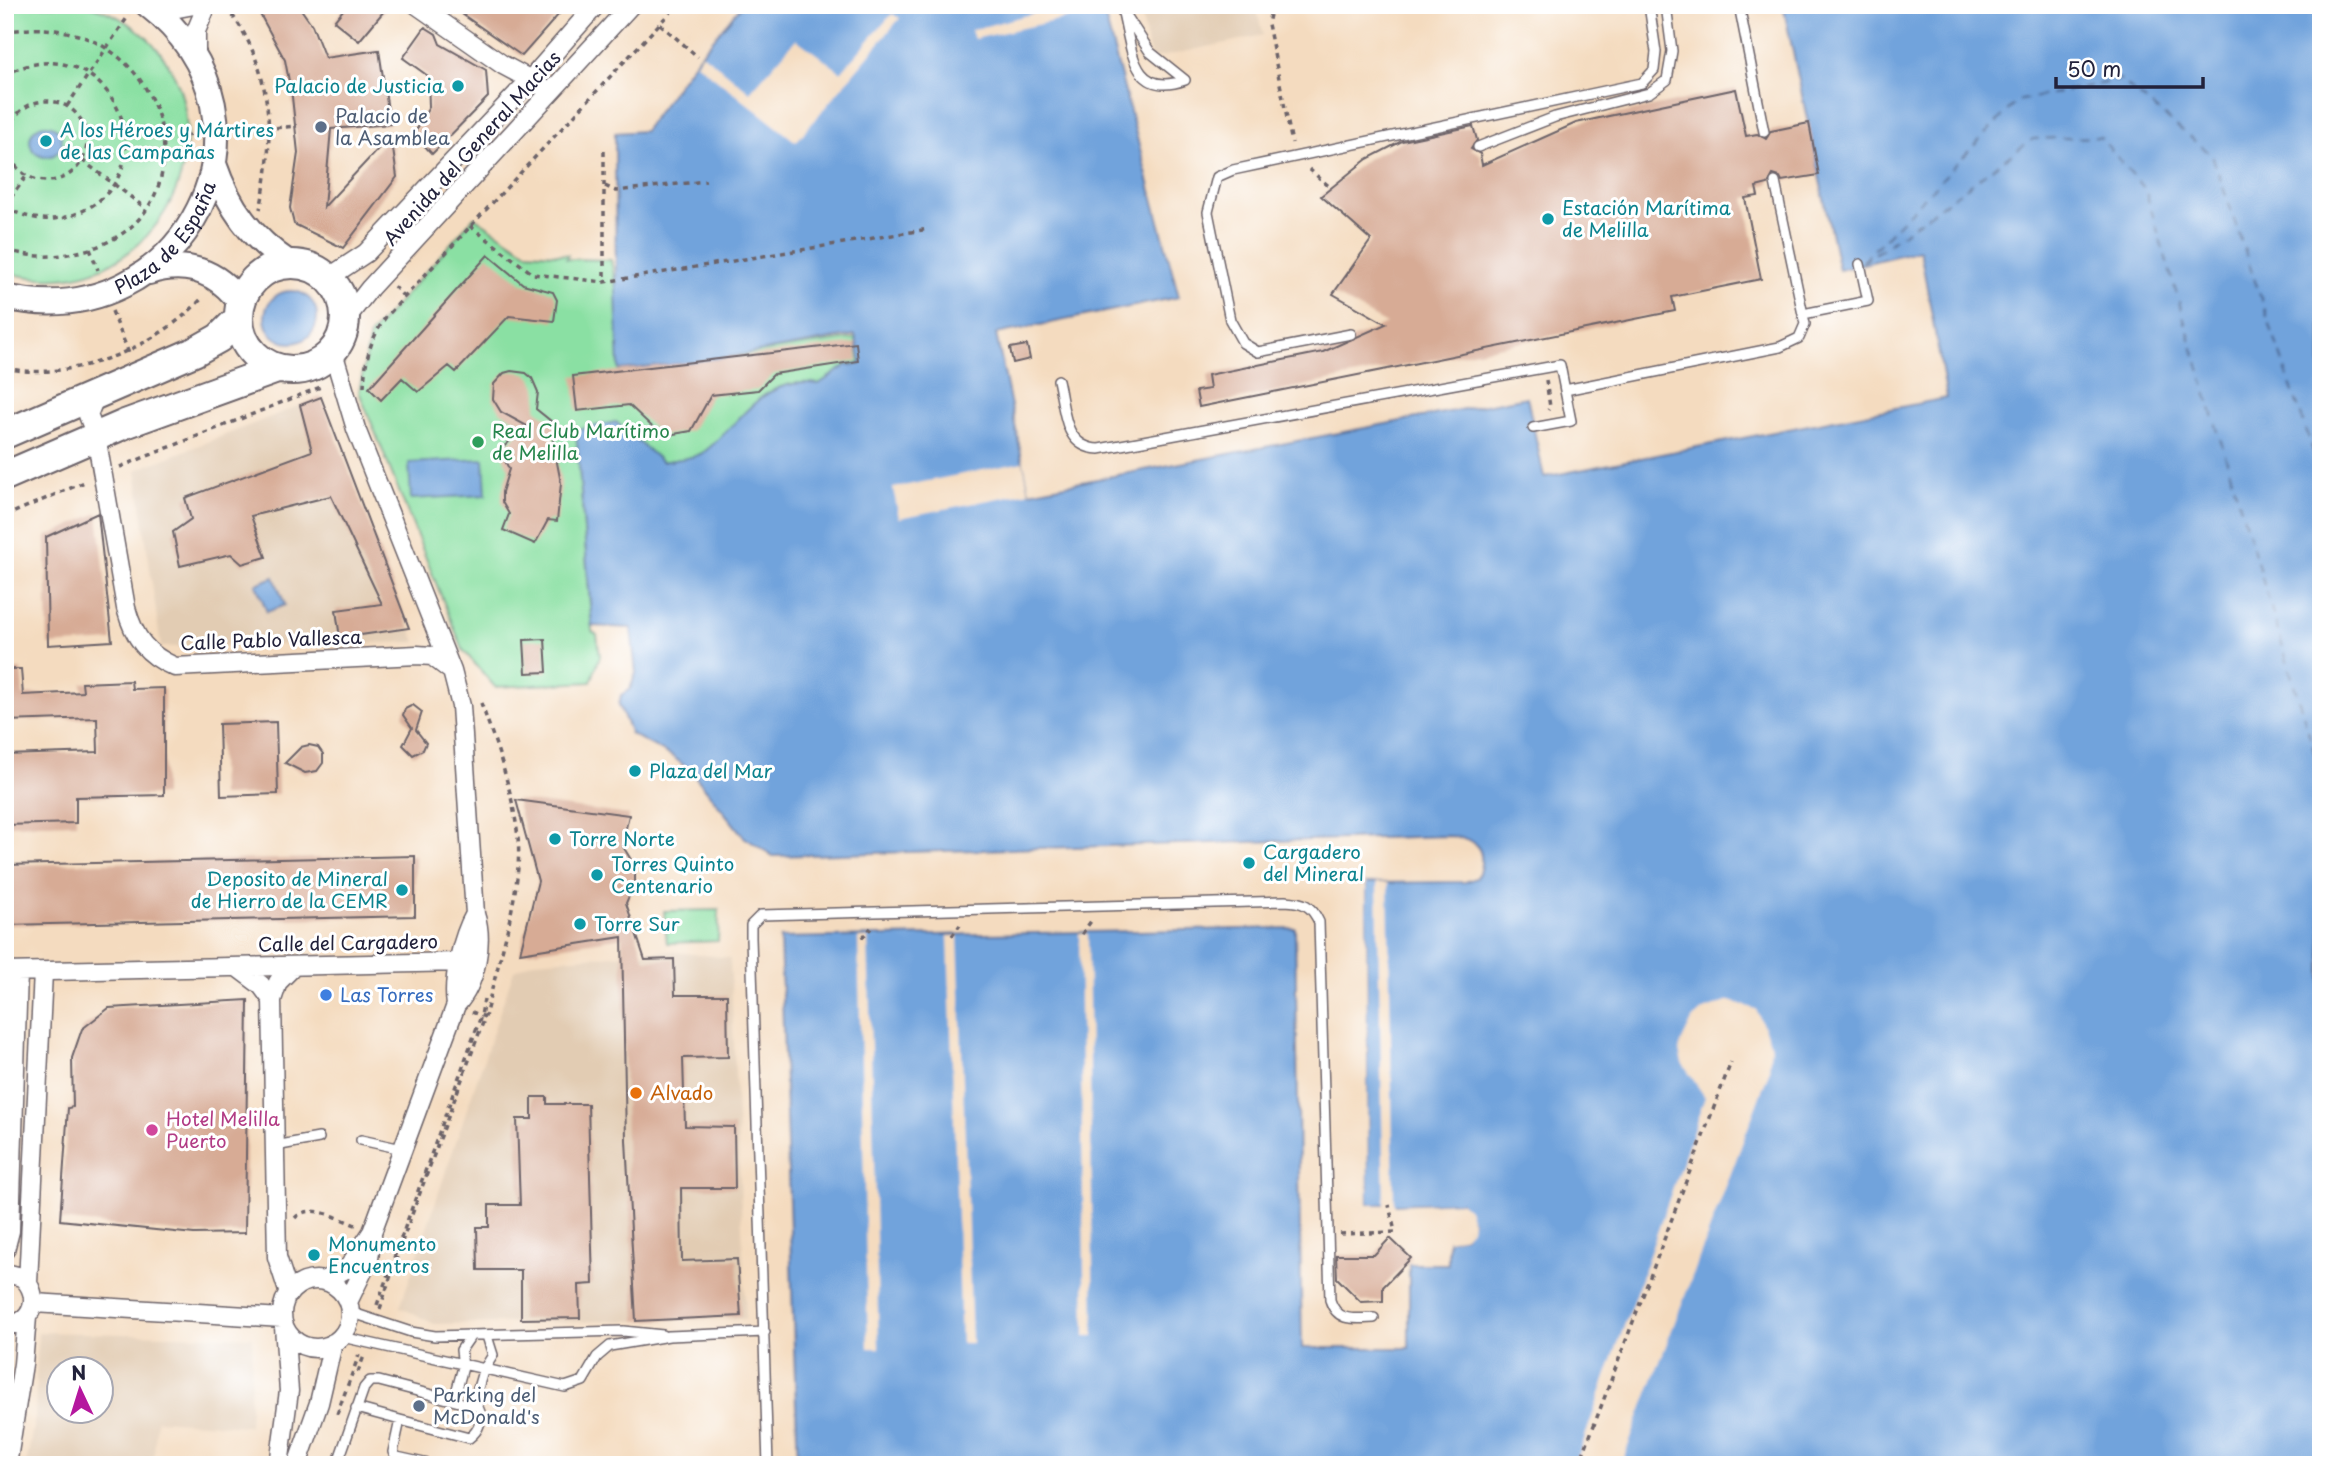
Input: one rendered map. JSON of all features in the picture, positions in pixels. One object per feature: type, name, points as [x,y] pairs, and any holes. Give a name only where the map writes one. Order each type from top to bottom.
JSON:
[{"type":"main road","name":"Plaza de España","points":[[5,297],[38,303],[76,302],[107,294],[147,273],[169,254],[188,232],[202,206],[214,164],[215,117],[208,87],[195,59],[178,34],[145,11]]},
{"type":"main road","points":[[214,164],[229,201],[251,233],[290,264]]},
{"type":"main road","points":[[5,434],[206,346],[239,311],[253,279],[264,271],[290,264],[304,265],[328,278],[344,305],[342,337],[333,352],[308,369],[278,369],[96,436],[5,476]]},
{"type":"main road","points":[[147,273],[184,266],[218,279],[239,311],[241,336],[249,351],[262,362],[278,369]]},
{"type":"street","points":[[145,11],[194,5]]},
{"type":"street","points":[[195,59],[196,31],[207,5]]},
{"type":"street","points":[[417,5],[503,65],[550,92]]},
{"type":"street","name":"Avenida del General Macias","points":[[328,278],[366,253],[531,79],[596,5]]},
{"type":"street","name":"Avenida del General Macias","points":[[345,320],[370,288],[631,5]]},
{"type":"street","points":[[297,1465],[349,1307],[369,1259],[372,1232],[456,1005],[468,987],[477,954],[479,931],[475,914],[461,706],[452,671],[356,429],[333,352]]},
{"type":"street","name":"Calle Pablo Vallesca","points":[[96,395],[88,415],[96,436],[131,629],[156,659],[175,667],[417,655],[440,660],[452,671]]},
{"type":"street","points":[[456,1005],[455,991],[461,962],[475,914]]},
{"type":"street","name":"Calle del Cargadero","points":[[12,972],[461,962]]},
{"type":"street","points":[[279,1465],[289,1391],[283,1321],[289,1294],[277,1257],[272,1000],[278,982],[294,966]]},
{"type":"street","points":[[237,967],[261,985],[272,1000]]},
{"type":"street","points":[[5,1250],[10,1231],[12,972]]},
{"type":"street","points":[[7,1465],[31,1310],[28,1283],[43,972]]},
{"type":"street","points":[[289,1294],[304,1283],[341,1275],[372,1232]]},
{"type":"street","points":[[5,1273],[15,1274],[28,1283]]},
{"type":"street","points":[[323,1281],[333,1285],[349,1307]]},
{"type":"street","points":[[31,1310],[283,1321]]},
{"type":"street","points":[[5,1325],[20,1323],[31,1310]]},
{"type":"street","points":[[283,1321],[288,1333],[304,1346],[324,1348],[338,1340]]},
{"type":"lane","points":[[1311,5],[1328,8],[1368,5]]},
{"type":"lane","points":[[1351,334],[1258,352],[1243,343],[1230,320],[1208,212],[1217,177],[1245,167],[1642,83],[1654,69],[1656,52],[1649,5]]},
{"type":"lane","points":[[1478,148],[1555,117],[1649,93],[1667,80],[1672,51],[1666,5]]},
{"type":"lane","points":[[1739,5],[1764,132]]},
{"type":"lane","points":[[1122,7],[1150,52],[1185,80],[1158,84],[1147,81],[1139,72],[1122,7]]},
{"type":"lane","points":[[1564,390],[1780,347],[1799,338],[1804,331],[1803,314],[1775,183]]},
{"type":"lane","points":[[1803,314],[1868,301],[1860,264]]},
{"type":"lane","points":[[1058,380],[1073,440],[1084,449],[1099,449],[1560,365],[1571,421],[1533,428]]},
{"type":"lane","points":[[768,1465],[751,938],[751,925],[761,915],[1285,901],[1302,902],[1313,908],[1319,922],[1328,1281],[1334,1312],[1348,1319],[1374,1318]]},
{"type":"lane","points":[[275,1146],[319,1139]]},
{"type":"lane","points":[[361,1140],[402,1149]]},
{"type":"lane","points":[[349,1307],[376,1321],[424,1335],[470,1337],[633,1331],[669,1336]]},
{"type":"lane","points":[[338,1340],[368,1344],[463,1367],[565,1387],[583,1381],[597,1357],[610,1346],[669,1336],[765,1332]]},
{"type":"lane","points":[[473,1405],[482,1371],[493,1355],[487,1336]]},
{"type":"lane","points":[[454,1400],[463,1367],[461,1350],[470,1337]]},
{"type":"lane","points":[[337,1465],[356,1409],[364,1388],[370,1381],[473,1405],[478,1407],[481,1415],[477,1431],[469,1438],[356,1409]]},
{"type":"lane","points":[[400,1420],[393,1452],[397,1457],[433,1465]]},
{"type":"path","points":[[366,396],[366,355],[371,339],[385,318],[677,5]]},
{"type":"path","points":[[1272,5],[1268,24],[1291,136]]},
{"type":"path","points":[[67,106],[109,41],[145,11]]},
{"type":"path","points":[[229,11],[248,44],[263,80],[271,128],[270,164],[251,233]]},
{"type":"path","points":[[5,32],[38,24]]},
{"type":"path","points":[[47,24],[66,26]]},
{"type":"path","points":[[660,24],[698,57]]},
{"type":"path","points":[[101,37],[116,46]]},
{"type":"path","points":[[5,75],[39,63],[64,64],[88,74],[107,89],[124,124],[126,149],[113,184],[93,205],[67,217],[39,219],[5,206],[27,175]]},
{"type":"path","points":[[145,75],[149,82]]},
{"type":"path","points":[[5,249],[45,257],[90,249],[120,232],[144,207],[157,182],[164,155],[163,121],[156,97]]},
{"type":"path","points":[[53,101],[67,106],[78,114],[87,133],[87,147],[82,160],[74,171],[61,178],[47,181],[27,175],[16,165],[8,146],[8,132],[14,119],[24,108],[38,102],[53,101]]},
{"type":"path","points":[[5,110],[14,119]]},
{"type":"path","points":[[604,151],[604,282]]},
{"type":"path","points":[[82,160],[144,207]]},
{"type":"path","points":[[604,186],[616,191],[706,181]]},
{"type":"path","points":[[470,226],[533,274],[604,282],[929,229]]},
{"type":"path","points":[[5,368],[27,373],[62,370],[127,349],[162,332],[189,312],[218,279]]},
{"type":"path","points":[[1533,428],[1550,407],[1544,368]]},
{"type":"path","points":[[5,516],[322,385],[328,397]]},
{"type":"path","points":[[376,1321],[401,1244],[485,1017],[515,891],[518,839],[504,767],[480,699],[461,706]]},
{"type":"path","points":[[1082,934],[1091,922]]},
{"type":"path","points":[[952,936],[960,925]]},
{"type":"path","points":[[862,938],[871,928]]},
{"type":"path","points":[[456,1005],[485,1017]]},
{"type":"path","points":[[1579,1465],[1731,1062]]},
{"type":"path","points":[[1327,1235],[1395,1232],[1390,1205]]},
{"type":"path","points":[[277,1257],[285,1247],[289,1225],[299,1214],[319,1211],[401,1244]]},
{"type":"path","points":[[342,1417],[368,1344]]},
{"type":"shaded area","points":[[1139,5],[1252,5],[1256,7],[1263,35],[1151,59]]},
{"type":"shaded area","points":[[311,401],[318,403],[416,642],[161,647],[136,470]]},
{"type":"shaded area","points":[[665,951],[730,958],[746,1319],[434,1324],[400,1307],[514,970],[535,961]]},
{"type":"shaded area","points":[[38,1332],[253,1337],[249,1426],[157,1420],[153,1465],[26,1465],[35,1417]]},
{"type":"green space","points":[[88,5],[142,33],[174,76],[187,126],[180,177],[157,223],[119,259],[68,277],[5,272],[5,6]]},
{"type":"green space","name":"Real Club Marítimo de Melilla","points":[[474,217],[527,252],[568,255],[566,259],[611,260],[616,289],[737,355],[856,338],[861,364],[847,365],[819,384],[799,383],[782,386],[767,393],[718,440],[695,456],[662,462],[616,422],[576,430],[592,631],[597,635],[600,656],[591,682],[495,687],[463,650],[359,392],[370,335]]},
{"type":"green space","points":[[719,910],[718,941],[667,943],[664,911]]},
{"type":"water","points":[[742,5],[1102,5],[1179,297],[996,334],[1029,492],[1527,397],[1544,477],[1947,398],[1920,250],[1839,270],[1783,5],[2321,5],[2321,1465],[798,1465],[780,938],[1295,928],[1302,1348],[1409,1348],[1409,1264],[1448,1264],[1448,1240],[1465,1236],[1472,1220],[1460,1202],[1368,1205],[1366,883],[1465,882],[1477,878],[1481,853],[1474,843],[1449,836],[773,856],[744,837],[691,771],[672,756],[631,734],[619,705],[621,695],[630,689],[636,673],[631,628],[592,626],[576,430],[616,422],[662,462],[690,457],[704,452],[754,403],[767,394],[799,383],[819,384],[847,365],[861,364],[855,335],[700,362],[619,370],[615,133],[644,131],[698,57]]},
{"type":"water","points":[[46,125],[57,130],[62,141],[57,152],[46,157],[35,152],[30,141],[35,130]]},
{"type":"water","points":[[291,291],[301,293],[309,299],[315,307],[315,327],[309,335],[301,341],[291,343],[281,341],[273,335],[267,327],[265,317],[267,307],[273,299],[281,293]]},
{"type":"water","points":[[484,459],[486,495],[411,499],[409,463]]},
{"type":"water","points":[[274,577],[285,605],[267,612],[256,584]]},
{"type":"pier","points":[[1065,5],[1102,5],[1103,10],[974,39],[971,30]]},
{"type":"pier","points":[[892,14],[900,18],[796,142],[696,63],[702,53],[750,92],[796,39],[841,72]]},
{"type":"pier","points":[[1023,462],[1029,492],[899,518],[893,488]]},
{"type":"pier","points":[[1362,883],[1366,883],[1368,1205],[1384,1205],[1377,883],[1388,883],[1394,1205],[1460,1202],[1468,1209],[1472,1220],[1471,1229],[1465,1236],[1448,1240],[1447,1237],[1463,1233],[1468,1227],[1465,1211],[1459,1206],[1394,1209],[1365,1206]]},
{"type":"pier","points":[[1079,933],[1088,934],[1094,1336],[1085,1336]]},
{"type":"pier","points":[[948,936],[958,936],[972,1343],[961,1343]]},
{"type":"pier","points":[[858,938],[868,938],[879,1348],[868,1348]]},
{"type":"pier","points":[[1730,1001],[1756,1009],[1771,1044],[1769,1072],[1621,1465],[1575,1465],[1705,1097],[1682,1063],[1679,1051],[1681,1043],[1692,1020],[1703,1010]]},
{"type":"building","name":"Palacio de la Asamblea","points":[[255,5],[298,5],[312,25],[325,58],[379,50],[390,124],[331,129],[324,207],[391,135],[397,177],[343,248],[294,224],[290,208],[298,153],[292,97],[285,60]]},
{"type":"building","points":[[347,5],[389,5],[359,41],[334,21]]},
{"type":"building","points":[[449,5],[523,5],[531,13],[537,5],[567,5],[522,56]]},
{"type":"building","name":"Palacio de Justicia","points":[[425,27],[436,34],[440,44],[486,70],[488,97],[432,154],[414,134],[429,107],[428,76],[403,58]]},
{"type":"building","name":"Estación Marítima de Melilla","points":[[1736,89],[1746,136],[1757,134],[1766,139],[1771,131],[1809,123],[1819,175],[1782,181],[1780,177],[1773,175],[1768,184],[1756,187],[1758,196],[1745,198],[1761,279],[1672,297],[1675,311],[1199,407],[1196,391],[1210,389],[1208,375],[1323,352],[1386,324],[1333,294],[1371,240],[1321,196],[1367,159],[1402,141],[1473,126],[1477,140],[1471,149],[1480,154],[1482,165],[1576,123]]},
{"type":"building","points":[[488,255],[523,284],[553,292],[557,300],[554,321],[509,316],[456,372],[449,366],[418,392],[402,378],[381,400],[369,388]]},
{"type":"building","points":[[856,343],[858,361],[774,374],[758,390],[711,395],[691,431],[662,436],[629,405],[577,411],[573,376]]},
{"type":"building","points":[[1027,345],[1030,359],[1013,363],[1010,348]]},
{"type":"building","points":[[504,373],[526,373],[532,378],[538,392],[536,409],[557,426],[553,442],[561,483],[557,521],[548,520],[535,544],[503,530],[509,514],[502,502],[502,492],[509,469],[500,450],[527,426],[501,412],[493,399],[494,384]]},
{"type":"building","points":[[321,397],[409,628],[340,638],[336,610],[382,604],[331,496],[251,516],[266,557],[242,564],[231,554],[180,566],[173,532],[191,519],[185,498],[312,451],[300,405]]},
{"type":"building","points":[[98,513],[112,641],[48,645],[46,537]]},
{"type":"building","points":[[545,639],[547,672],[526,673],[524,640]]},
{"type":"building","points":[[5,669],[21,669],[23,695],[83,692],[82,683],[131,681],[132,689],[164,688],[164,795],[76,797],[76,823],[5,825],[5,755],[98,752],[97,718],[5,721]]},
{"type":"building","points":[[413,705],[422,712],[416,730],[426,743],[423,750],[413,755],[403,745],[412,728],[403,715],[405,709]]},
{"type":"building","points":[[276,722],[278,794],[221,796],[219,724]]},
{"type":"building","points":[[301,747],[318,747],[323,754],[323,763],[317,771],[305,773],[285,763]]},
{"type":"building","points":[[516,800],[629,815],[622,845],[635,866],[635,882],[626,903],[645,960],[674,959],[675,995],[727,995],[728,1057],[683,1058],[685,1126],[734,1127],[735,1188],[681,1188],[682,1261],[737,1259],[741,1316],[636,1321],[626,1140],[622,937],[520,953],[538,881]]},
{"type":"building","name":"Deposito de Mineral de Hierro de la CEMR","points":[[415,856],[415,916],[5,925],[5,865]]},
{"type":"building","points":[[248,1000],[245,1233],[194,1234],[60,1220],[68,1108],[73,1107],[72,1058],[82,1029],[109,1008]]},
{"type":"building","points":[[532,1097],[547,1097],[547,1104],[588,1104],[593,1284],[579,1285],[580,1318],[521,1319],[521,1270],[478,1270],[477,1227],[489,1227],[489,1205],[520,1205],[517,1119],[532,1119]]},
{"type":"building","points":[[1390,1238],[1411,1258],[1383,1287],[1383,1301],[1361,1302],[1337,1278],[1336,1255],[1374,1255]]},
{"type":"ferry route","points":[[1863,261],[2017,101],[2120,80],[2212,155],[2321,474]]},
{"type":"ferry route","points":[[1862,263],[2033,139],[2100,137],[2145,189],[2321,774]]},
{"type":"place","name":"Palacio de Justicia","points":[[458,86]]},
{"type":"place","name":"Palacio de la Asamblea","points":[[321,127]]},
{"type":"place","name":"A los Héroes y Mártires de las Campañas","points":[[46,141]]},
{"type":"place","name":"Estación Marítima de Melilla","points":[[1548,219]]},
{"type":"place","name":"Real Club Marítimo de Melilla","points":[[478,442]]},
{"type":"place","name":"Plaza del Mar","points":[[635,771]]},
{"type":"place","name":"Torre Norte","points":[[555,839]]},
{"type":"place","name":"Cargadero del Mineral","points":[[1249,863]]},
{"type":"place","name":"Torres Quinto Centenario","points":[[597,875]]},
{"type":"place","name":"Deposito de Mineral de Hierro de la CEMR","points":[[402,890]]},
{"type":"place","name":"Torre Sur","points":[[580,924]]},
{"type":"place","name":"Las Torres","points":[[326,995]]},
{"type":"place","name":"Alvado","points":[[636,1093]]},
{"type":"place","name":"Hotel Melilla Puerto","points":[[152,1130]]},
{"type":"place","name":"Monumento Encuentros","points":[[314,1255]]},
{"type":"place","name":"Parking del McDonald's","points":[[419,1406]]}]
